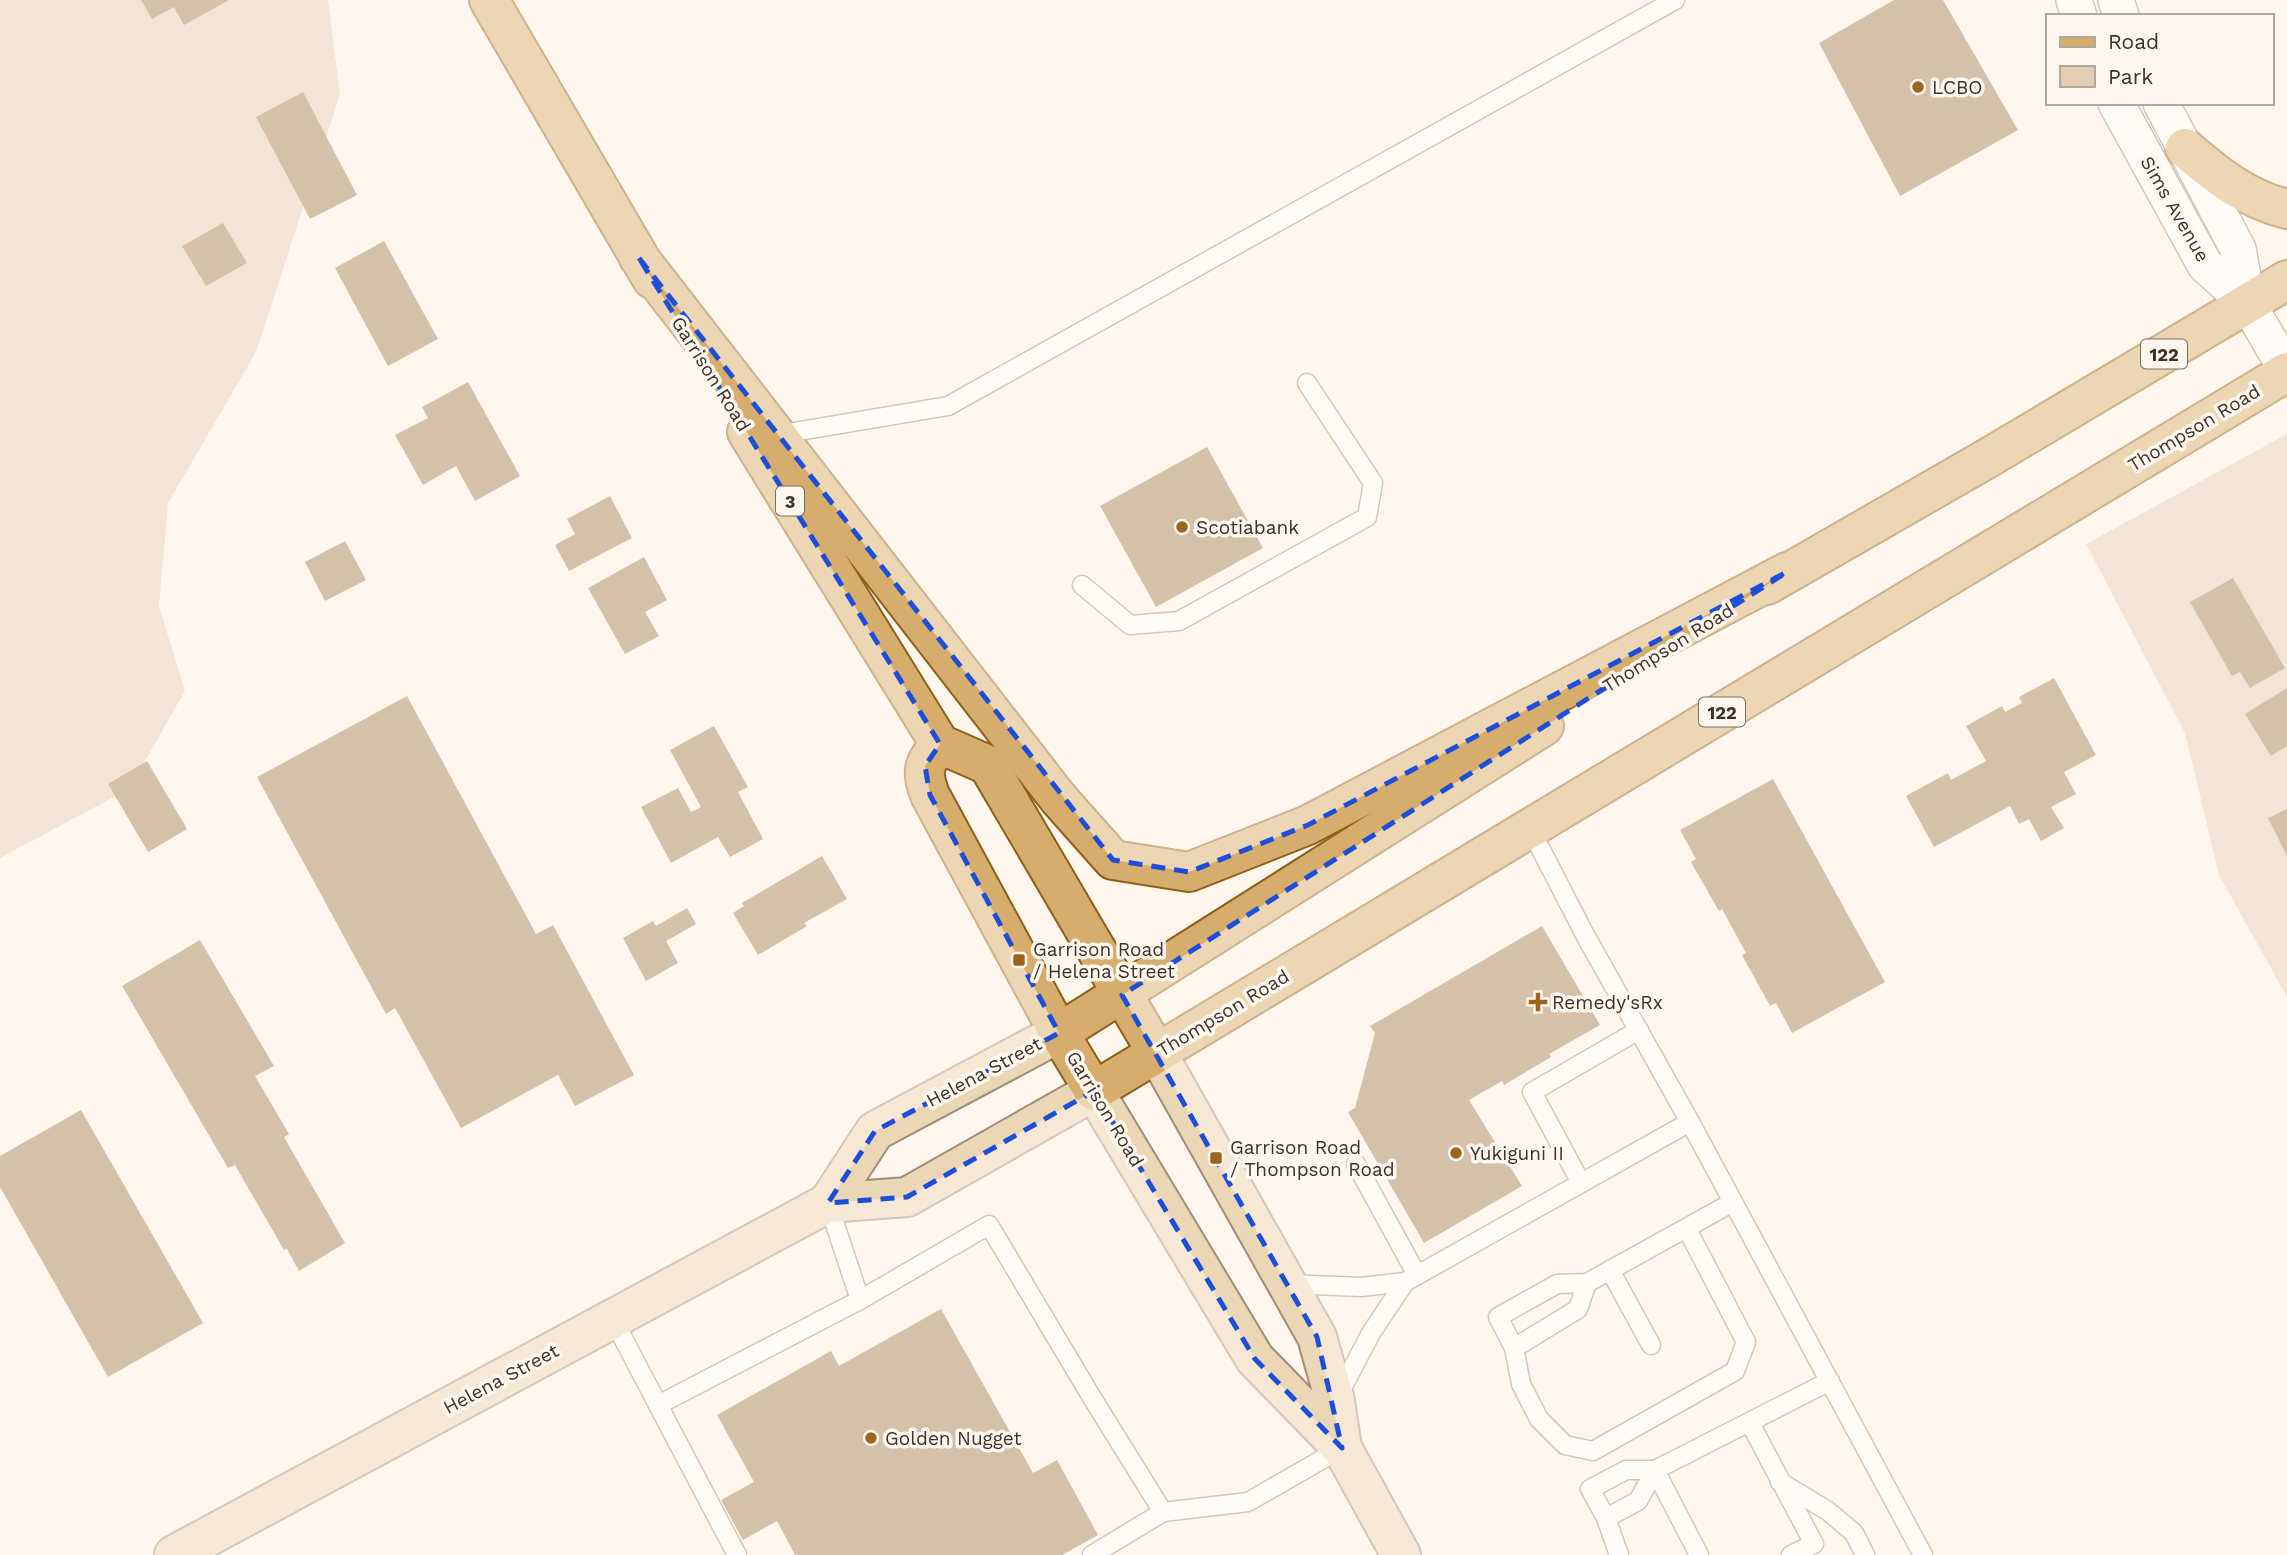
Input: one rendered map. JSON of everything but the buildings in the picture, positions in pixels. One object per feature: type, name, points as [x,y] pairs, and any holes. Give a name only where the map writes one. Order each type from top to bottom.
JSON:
[{"type":"main road","name":"Garrison Road","points":[[489,0],[639,258],[940,744],[988,765],[1157,1053],[1317,1337],[1335,1401],[1342,1448]]},
{"type":"main road","points":[[2185,148],[2224,181],[2287,209]]},
{"type":"main road","points":[[639,258],[1058,798],[1113,860],[1189,872],[1308,825],[1787,572]]},
{"type":"main road","name":"Thompson Road","points":[[1059,1033],[1787,572],[1988,458],[2287,280]]},
{"type":"main road","name":"Thompson Road","points":[[1094,1091],[2287,371]]},
{"type":"main road","name":"Garrison Road","points":[[940,744],[925,766],[924,779],[930,796],[1059,1033],[1255,1359],[1342,1448],[1401,1555]]},
{"type":"main road","name":"Helena Street","points":[[828,1203],[874,1131],[1059,1033]]},
{"type":"main road","name":"Helena Street","points":[[174,1555],[828,1203],[907,1197],[1094,1091]]},
{"type":"street","name":"Sims Avenue","points":[[2117,105],[2205,265],[2248,304],[2287,371]]},
{"type":"street","name":"Sims Avenue","points":[[2162,105],[2238,249],[2248,304]]},
{"type":"lane","points":[[776,435],[948,406],[1675,0]]},
{"type":"lane","points":[[1082,585],[1130,625],[1179,621],[1367,517],[1373,483],[1307,383]]},
{"type":"lane","points":[[1530,828],[1584,933],[1690,1122],[1923,1555]]},
{"type":"lane","points":[[1581,1183],[1532,1092],[1639,1030]]},
{"type":"lane","points":[[1287,1284],[1361,1287],[1411,1278],[1690,1122]]},
{"type":"lane","points":[[1356,1164],[1411,1278]]},
{"type":"lane","points":[[1687,1228],[1746,1342],[1735,1371],[1593,1451],[1565,1445],[1539,1419],[1521,1384],[1514,1348],[1498,1317],[1557,1284],[1587,1283],[1733,1202]]},
{"type":"lane","points":[[828,1203],[860,1300]]},
{"type":"lane","points":[[658,1405],[860,1300],[989,1225],[1163,1512]]},
{"type":"lane","points":[[1610,1270],[1651,1345]]},
{"type":"lane","points":[[1335,1401],[1371,1333],[1411,1278]]},
{"type":"lane","points":[[1514,1348],[1578,1309],[1587,1283]]},
{"type":"lane","points":[[613,1319],[737,1555]]},
{"type":"lane","points":[[1619,1555],[1606,1518],[1590,1489],[1626,1470],[1655,1470],[1830,1381]]},
{"type":"lane","points":[[1750,1423],[1814,1544],[1791,1555]]},
{"type":"lane","points":[[1092,1555],[1163,1512],[1248,1502],[1342,1448]]},
{"type":"lane","points":[[1606,1518],[1638,1501],[1655,1470]]},
{"type":"lane","points":[[1655,1470],[1699,1555]]},
{"type":"lane","points":[[1780,1482],[1828,1511],[1854,1533],[1865,1555]]},
{"type":"highlighted area","points":[[639,258],[1113,860],[1189,872],[1308,825],[1787,572],[1122,995],[1317,1337],[1342,1448],[1255,1359],[1094,1091],[907,1197],[828,1203],[875,1131],[1059,1033],[930,795],[925,766],[940,744]]},
{"type":"green space","points":[[0,0],[328,0],[340,94],[256,352],[168,503],[159,606],[185,691],[129,789],[0,858]]},
{"type":"green space","points":[[2287,434],[2287,997],[2219,875],[2185,733],[2086,544]]},
{"type":"place","name":"LCBO","points":[[1918,87]]},
{"type":"place","name":"Scotiabank","points":[[1182,527]]},
{"type":"place","name":"Garrison Road / Helena Street","points":[[1019,960]]},
{"type":"place","name":"Remedy'sRx","points":[[1538,1002]]},
{"type":"place","name":"Yukiguni II","points":[[1456,1153]]},
{"type":"place","name":"Garrison Road / Thompson Road","points":[[1216,1158]]},
{"type":"place","name":"Golden Nugget","points":[[871,1438]]}]
